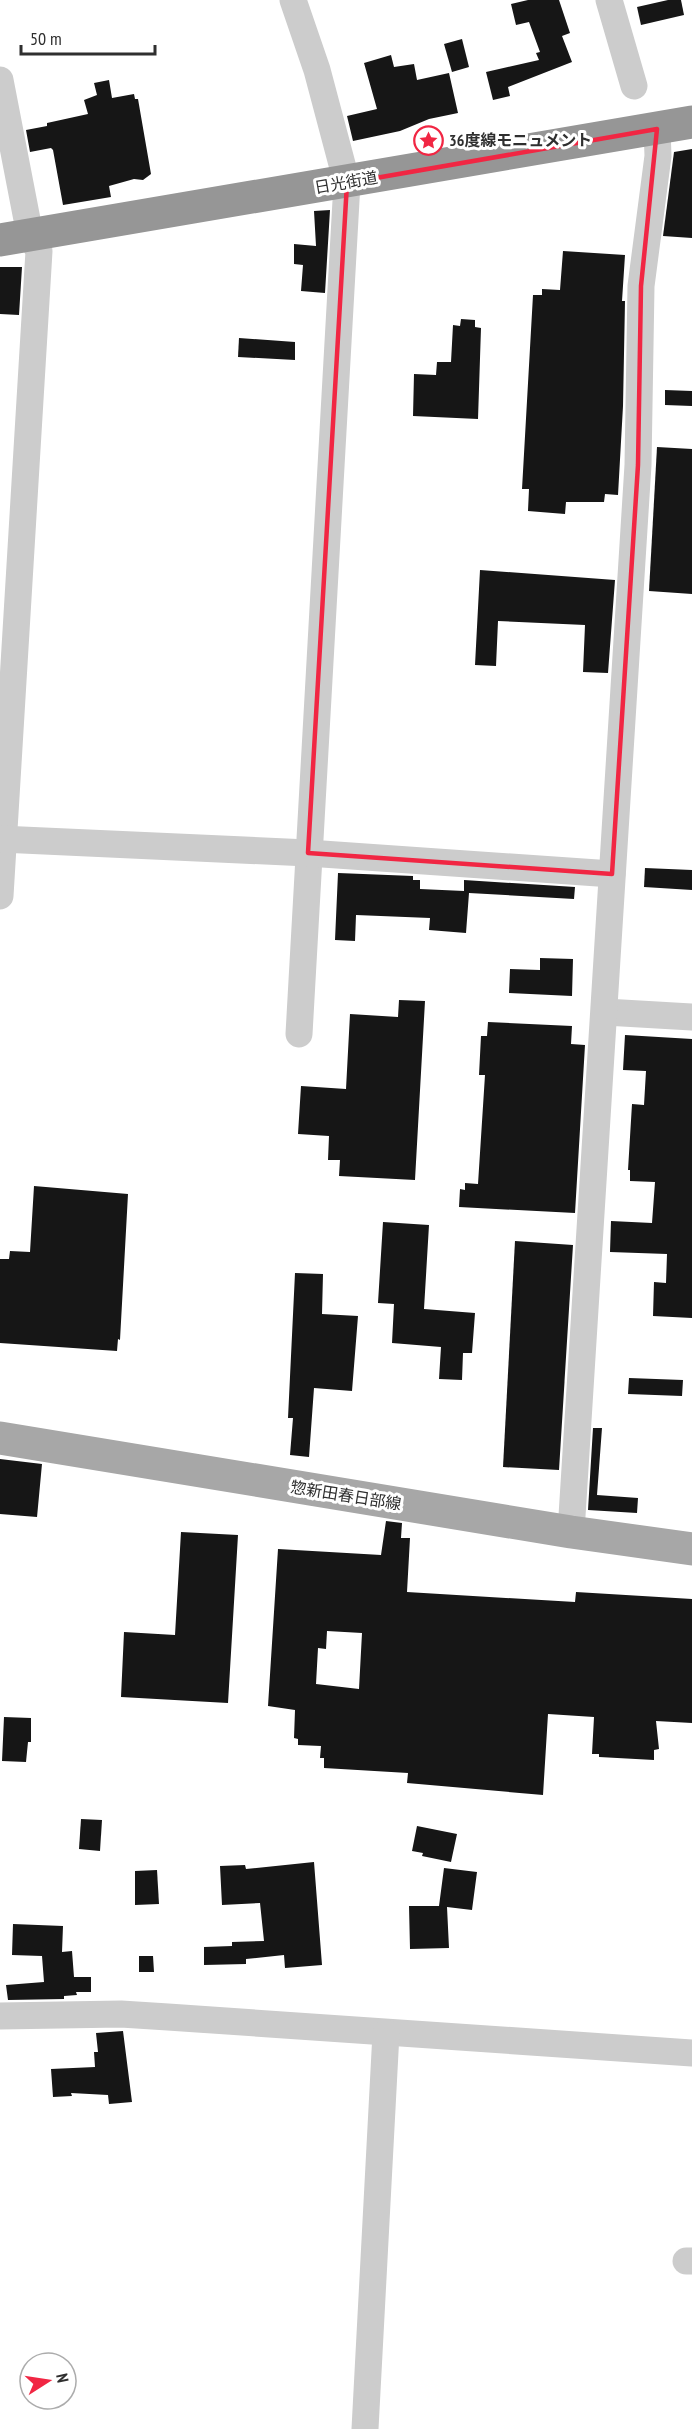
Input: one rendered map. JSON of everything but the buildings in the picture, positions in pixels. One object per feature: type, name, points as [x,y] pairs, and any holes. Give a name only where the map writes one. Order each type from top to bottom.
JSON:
[{"type":"highway","name":"日光街道","points":[[15,238],[347,183],[470,159],[692,122]]},
{"type":"main road","name":"惣新田春日部線","points":[[0,1438],[571,1532],[692,1549]]},
{"type":"street","points":[[292,0],[317,70],[347,183],[299,1034]]},
{"type":"street","points":[[609,0],[634,86]]},
{"type":"street","points":[[0,80],[15,238],[39,251],[0,896]]},
{"type":"street","points":[[571,1532],[638,465],[641,286],[658,156],[657,129]]},
{"type":"street","points":[[2,839],[308,853],[612,874]]},
{"type":"street","points":[[605,1012],[692,1017]]},
{"type":"street","points":[[0,2016],[121,2014],[692,2053]]},
{"type":"street","points":[[365,2429],[386,2033]]},
{"type":"highlighted area","points":[[657,129],[641,286],[638,465],[612,874],[308,853],[347,183]]},
{"type":"place","name":"36度線モニュメント","points":[[428,140]]}]
